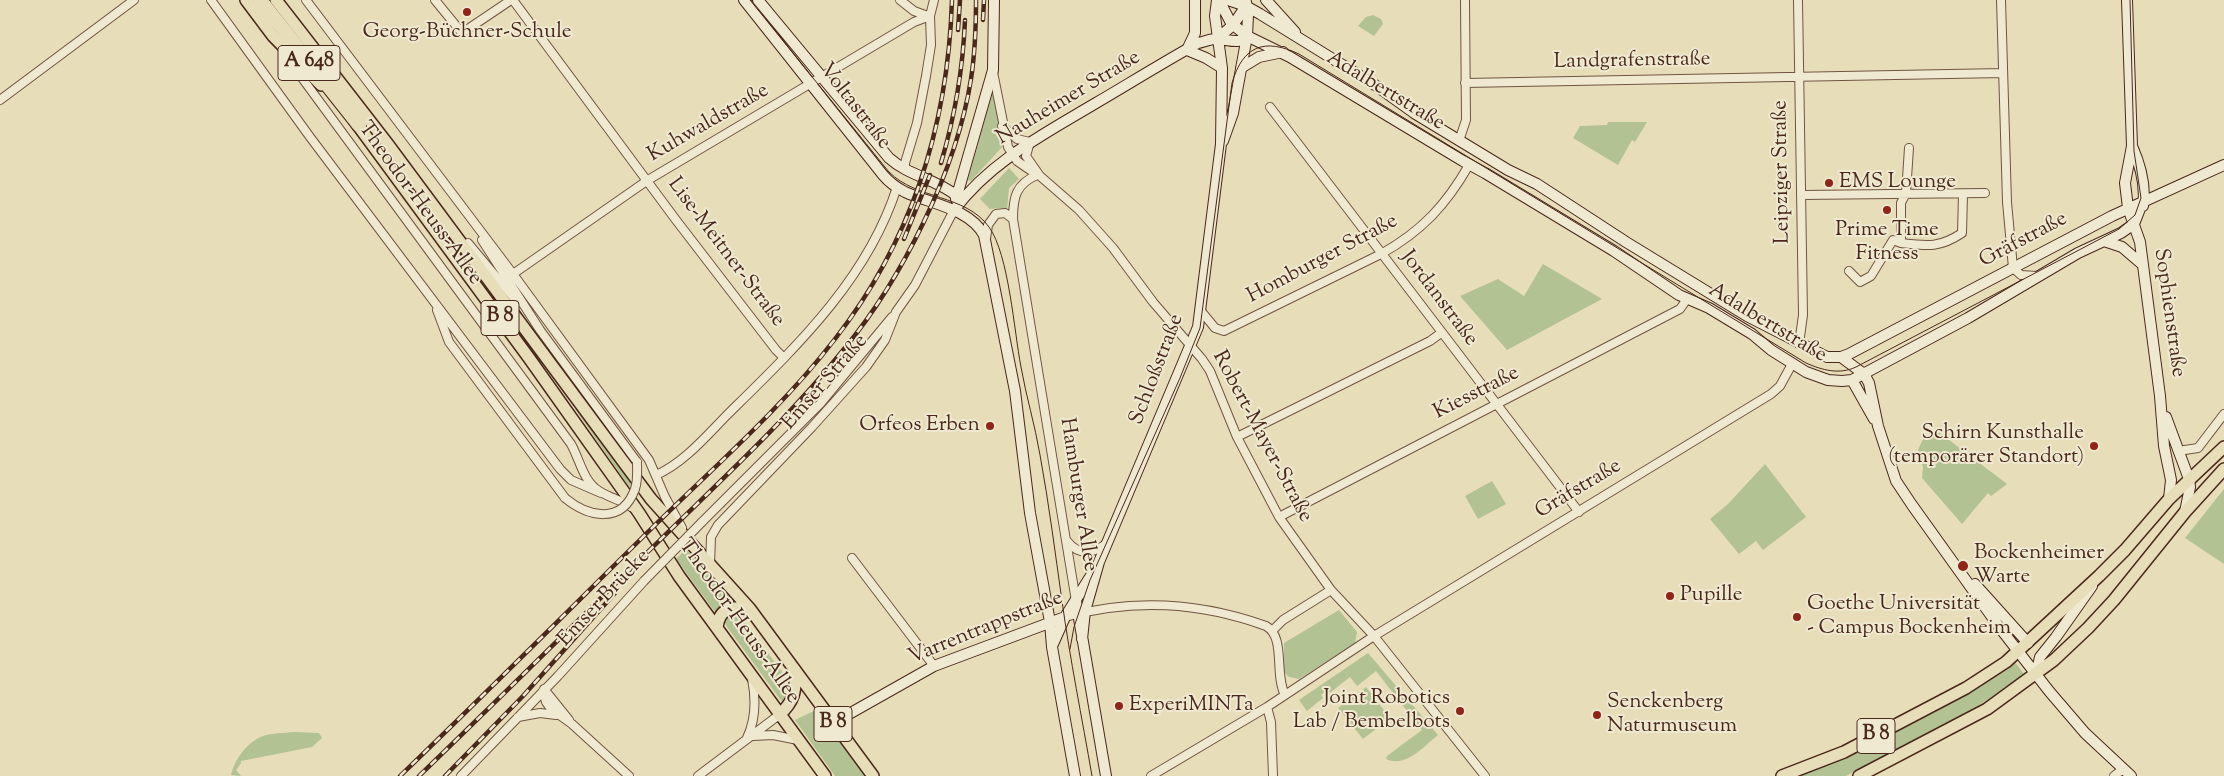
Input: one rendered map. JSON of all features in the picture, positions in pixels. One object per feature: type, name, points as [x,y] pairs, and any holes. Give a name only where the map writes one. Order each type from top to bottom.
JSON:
[{"type":"highway","name":"Theodor-Heuss-Allee","points":[[260,0],[359,125]]},
{"type":"main road","name":"Theodor-Heuss-Allee","points":[[246,0],[273,36],[359,125],[529,358],[638,513],[679,576],[825,776]]},
{"type":"main road","name":"Theodor-Heuss-Allee","points":[[276,0],[418,184],[651,499],[750,609],[873,776]]},
{"type":"main road","name":"B 8","points":[[1782,776],[1844,752],[1910,718],[1980,679],[2018,652],[2099,576],[2125,550],[2169,499],[2224,447]]},
{"type":"main road","name":"B 8","points":[[1859,776],[1987,709],[2036,675],[2088,628],[2114,600],[2185,512],[2224,469]]},
{"type":"main road","points":[[717,628],[719,616],[727,608],[750,609]]},
{"type":"main road","points":[[779,715],[789,705],[794,695],[795,671]]},
{"type":"street","name":"Theodor-Heuss-Allee","points":[[211,0],[560,470],[571,480],[619,499],[638,513]]},
{"type":"street","name":"Theodor-Heuss-Allee","points":[[306,0],[513,274],[649,460],[665,496],[692,545]]},
{"type":"street","points":[[435,0],[460,32],[465,32],[512,0]]},
{"type":"street","name":"Lise-Meitner-Straße","points":[[512,0],[776,350],[784,358]]},
{"type":"street","name":"Voltastraße","points":[[744,0],[878,170],[904,192],[954,210]]},
{"type":"street","name":"Voltastraße","points":[[758,0],[824,77],[883,151],[905,170],[943,186],[957,196]]},
{"type":"street","points":[[900,0],[914,12],[930,16]]},
{"type":"street","points":[[905,170],[905,162],[926,76],[931,45],[930,16],[934,0]]},
{"type":"street","points":[[994,0],[993,70],[1002,126],[1008,146],[1013,154]]},
{"type":"street","points":[[1195,0],[1195,32],[1187,50],[1206,58],[1222,68]]},
{"type":"street","name":"Adalbertstraße","points":[[1218,0],[1233,25],[1248,36],[1283,52],[1541,207],[1687,299],[1709,308],[1743,329],[1792,364],[1817,377],[1832,381],[1852,380]]},
{"type":"street","name":"Schloßstraße","points":[[1052,647],[1065,617],[1099,562],[1108,543],[1198,327],[1222,144],[1222,68],[1215,16],[1218,0]]},
{"type":"street","name":"Adalbertstraße","points":[[1228,0],[1246,3],[1459,141],[1508,170],[1537,184],[1548,193],[1747,316],[1821,355],[1841,357]]},
{"type":"street","points":[[1266,0],[1300,39]]},
{"type":"street","points":[[1465,0],[1466,120],[1458,146],[1466,163]]},
{"type":"street","name":"Leipziger Straße","points":[[1798,0],[1803,315],[1799,344]]},
{"type":"street","points":[[2001,0],[2007,202],[2013,268],[2021,275],[2038,276]]},
{"type":"street","name":"Sophienstraße","points":[[2127,0],[2132,146],[2125,183],[2128,208],[2136,229],[2143,265],[2160,396],[2164,446],[2170,476],[2169,499]]},
{"type":"street","points":[[0,100],[131,1]]},
{"type":"street","name":"Nauheimer Straße","points":[[954,210],[994,168],[1030,142],[1198,43],[1217,38],[1233,25],[1246,3]]},
{"type":"street","name":"Schloßstraße","points":[[1222,144],[1233,113],[1248,36],[1249,22],[1246,3]]},
{"type":"street","name":"Kuhwaldstraße","points":[[513,274],[648,180],[914,22],[930,16]]},
{"type":"street","name":"Theodor-Heuss-Allee","points":[[273,36],[571,444],[585,476],[593,487],[601,492]]},
{"type":"street","name":"Nauheimer Straße","points":[[1217,38],[1222,41],[1241,41],[1248,36]]},
{"type":"street","points":[[1241,68],[1259,57],[1283,52]]},
{"type":"street","points":[[986,239],[977,225],[954,210],[976,137],[993,70]]},
{"type":"street","name":"Landgrafenstraße","points":[[1465,83],[2003,73]]},
{"type":"street","name":"Jordanstraße","points":[[1270,107],[1579,512]]},
{"type":"street","points":[[1002,126],[1017,139],[1030,142]]},
{"type":"street","points":[[1444,150],[1459,141]]},
{"type":"street","name":"Robert-Mayer-Straße","points":[[1030,142],[1026,156],[1039,175]]},
{"type":"street","name":"Sophienstraße","points":[[2132,146],[2143,184],[2144,201]]},
{"type":"street","points":[[1902,243],[1901,203],[1906,193],[1909,148]]},
{"type":"street","name":"Robert-Mayer-Straße","points":[[1013,154],[1017,161],[1039,175],[1075,206],[1102,236],[1202,359],[1210,371],[1237,437],[1279,517],[1331,590],[1374,636],[1485,776]]},
{"type":"street","name":"Homburger Straße","points":[[1201,311],[1215,328],[1224,331],[1382,254],[1397,245],[1436,214],[1466,163]]},
{"type":"street","name":"Gräfstraße","points":[[1841,357],[1870,344],[2128,208],[2224,165]]},
{"type":"street","name":"Hamburger Allee","points":[[1039,175],[1025,181],[1015,194],[1014,220],[1076,601],[1081,612]]},
{"type":"street","name":"Theodor-Heuss-Allee","points":[[418,184],[540,330],[637,462],[636,483],[632,496],[621,507],[614,512],[596,514],[582,510],[565,498],[449,342],[433,301]]},
{"type":"street","name":"Theodor-Heuss-Allee","points":[[448,188],[540,330]]},
{"type":"street","points":[[656,475],[676,463],[699,443],[813,328],[859,267],[872,244],[897,188]]},
{"type":"street","points":[[1541,207],[1538,199],[1540,196],[1548,193]]},
{"type":"street","points":[[1801,194],[1985,193]]},
{"type":"street","points":[[1849,271],[1860,282],[1871,276],[1893,240],[1902,243],[1934,246],[1951,241],[1962,234],[1963,194]]},
{"type":"street","points":[[2136,229],[2144,201]]},
{"type":"street","name":"Emser Straße","points":[[710,564],[711,538],[718,525],[816,423],[866,367],[885,340],[896,312],[919,278],[954,210]]},
{"type":"street","points":[[1014,220],[1005,213],[996,214],[988,225],[986,239],[1015,391],[1030,513],[1075,776]]},
{"type":"street","name":"Gräfstraße","points":[[1852,380],[1963,320],[2078,253],[2136,229]]},
{"type":"street","points":[[2104,241],[2122,247],[2143,265]]},
{"type":"street","name":"Adalbertstraße","points":[[1666,286],[1676,283],[1679,277],[1676,272]]},
{"type":"street","name":"Kiesstraße","points":[[1279,517],[1680,309],[1687,299]]},
{"type":"street","name":"Emser Brücke","points":[[461,776],[544,690],[638,586],[792,433],[832,389],[896,312]]},
{"type":"street","points":[[1237,437],[1430,341],[1441,333]]},
{"type":"street","name":"Gräfstraße","points":[[1852,380],[1854,365],[1858,355],[1870,344]]},
{"type":"street","points":[[1841,357],[1864,374],[1870,388],[1878,426],[1896,481],[2036,675],[2085,733],[2132,776]]},
{"type":"street","name":"Gräfstraße","points":[[1151,776],[1267,707],[1374,636],[1771,394],[1780,386],[1792,364]]},
{"type":"street","points":[[1852,380],[1878,426]]},
{"type":"street","name":"Sophienstraße","points":[[2160,396],[2187,484]]},
{"type":"street","points":[[2178,451],[2198,448],[2224,414]]},
{"type":"street","points":[[2170,476],[2187,484],[2213,482]]},
{"type":"street","points":[[2185,512],[2187,484]]},
{"type":"street","points":[[1066,540],[1073,549],[1083,552],[1091,552],[1108,543]]},
{"type":"street","points":[[852,558],[934,666]]},
{"type":"street","name":"Schloßstraße","points":[[1099,562],[1081,612],[1082,639],[1106,776]]},
{"type":"street","points":[[1958,568],[1993,602],[2028,642]]},
{"type":"street","points":[[2036,675],[2040,656],[2056,637],[2099,576]]},
{"type":"street","points":[[1285,695],[1280,683],[1278,644],[1273,630],[1283,620],[1331,590]]},
{"type":"street","name":"Varrentrappstraße","points":[[833,724],[934,666],[1081,612],[1155,604],[1222,612],[1273,630]]},
{"type":"street","points":[[749,738],[755,707],[752,676]]},
{"type":"street","points":[[544,690],[549,707],[572,724]]},
{"type":"street","points":[[544,690],[572,724],[629,776]]},
{"type":"street","points":[[1267,707],[1271,722],[1273,776]]},
{"type":"street","points":[[518,717],[540,713],[558,715]]},
{"type":"street","points":[[698,776],[779,715]]},
{"type":"street","points":[[749,738],[768,735],[798,740]]},
{"type":"street","points":[[2114,776],[2123,769]]},
{"type":"green space","points":[[1373,15],[1381,19],[1383,24],[1374,36],[1358,26],[1366,17]]},
{"type":"green space","points":[[994,94],[1003,146],[971,181],[968,180],[992,95]]},
{"type":"green space","points":[[1608,122],[1647,122],[1635,142],[1632,140],[1618,165],[1573,138],[1580,126],[1607,125]]},
{"type":"green space","points":[[1009,168],[1019,179],[1009,188],[1007,210],[1001,208],[990,209],[980,199]]},
{"type":"green space","points":[[1543,264],[1602,299],[1507,350],[1460,296],[1498,279],[1524,296]]},
{"type":"green space","points":[[577,408],[631,481],[630,488],[575,409]]},
{"type":"green space","points":[[1936,430],[2007,484],[1991,496],[1988,493],[1962,524],[1922,478],[1923,467],[1918,450],[1923,439]]},
{"type":"green space","points":[[1765,464],[1806,517],[1763,550],[1756,541],[1739,554],[1710,519],[1728,504]]},
{"type":"green space","points":[[1492,481],[1506,504],[1478,519],[1465,496]]},
{"type":"green space","points":[[2224,489],[2224,564],[2185,538]]},
{"type":"green space","points":[[686,549],[735,603],[726,603],[715,612],[676,559]]},
{"type":"green space","points":[[1339,610],[1357,632],[1355,643],[1299,679],[1289,677],[1284,672],[1284,643]]},
{"type":"green space","points":[[734,613],[740,616],[789,681],[790,688],[782,702],[727,627],[725,623],[728,617]]},
{"type":"green space","points":[[1368,653],[1438,735],[1407,759],[1393,761],[1386,759],[1387,756],[1422,730],[1376,671],[1357,686],[1350,677],[1327,695],[1325,692],[1321,695],[1323,698],[1307,711],[1299,700]]},
{"type":"green space","points":[[2014,661],[2024,674],[1978,706],[1846,776],[1796,776],[1841,760],[1939,707]]},
{"type":"green space","points":[[1366,687],[1390,718],[1363,739],[1338,708]]},
{"type":"green space","points":[[816,710],[866,776],[835,776],[795,720]]},
{"type":"green space","points":[[294,732],[319,733],[322,738],[312,747],[241,761],[236,770],[241,776],[231,775],[235,763],[252,742],[267,735]]},
{"type":"tram line","points":[[750,0],[889,172],[913,188],[967,208],[979,216],[989,227],[996,240],[1006,274],[1025,389],[1040,455],[1069,645],[1092,776]]},
{"type":"tram line","points":[[1070,649],[1074,627],[1090,580],[1180,378],[1200,328],[1232,83],[1242,60],[1257,48],[1276,46],[1299,54],[1806,363],[1818,368],[1843,371],[1856,367],[2119,229],[2135,215],[2141,198],[2134,151],[2130,0]]},
{"type":"railway","points":[[400,776],[770,413],[835,339],[862,301],[886,261],[905,221],[921,179],[934,136],[943,92],[952,0]]},
{"type":"railway","points":[[958,30],[960,0]]},
{"type":"railway","points":[[419,776],[754,448],[823,375],[866,321],[906,257],[924,222],[940,186],[953,149],[964,114],[971,79],[975,40],[976,0]]},
{"type":"railway","points":[[983,20],[984,0]]},
{"type":"railway","points":[[941,163],[958,92],[965,20]]},
{"type":"railway","points":[[904,239],[930,175]]},
{"type":"railway","points":[[445,776],[523,696],[615,593]]},
{"type":"place","name":"Georg-Büchner-Schule","points":[[467,12]]},
{"type":"place","name":"EMS Lounge","points":[[1829,183]]},
{"type":"place","name":"Prime Time Fitness","points":[[1887,210]]},
{"type":"place","name":"Orfeos Erben","points":[[990,426]]},
{"type":"place","name":"Schirn Kunsthalle (temporärer Standort)","points":[[2094,446]]},
{"type":"place","name":"Bockenheimer Warte","points":[[1963,566]]},
{"type":"place","name":"Pupille","points":[[1670,596]]},
{"type":"place","name":"Goethe Universität - Campus Bockenheim","points":[[1797,617]]},
{"type":"place","name":"ExperiMINTa","points":[[1119,706]]},
{"type":"place","name":"Joint Robotics Lab / Bembelbots","points":[[1460,711]]},
{"type":"place","name":"Senckenberg Naturmuseum","points":[[1597,715]]}]
